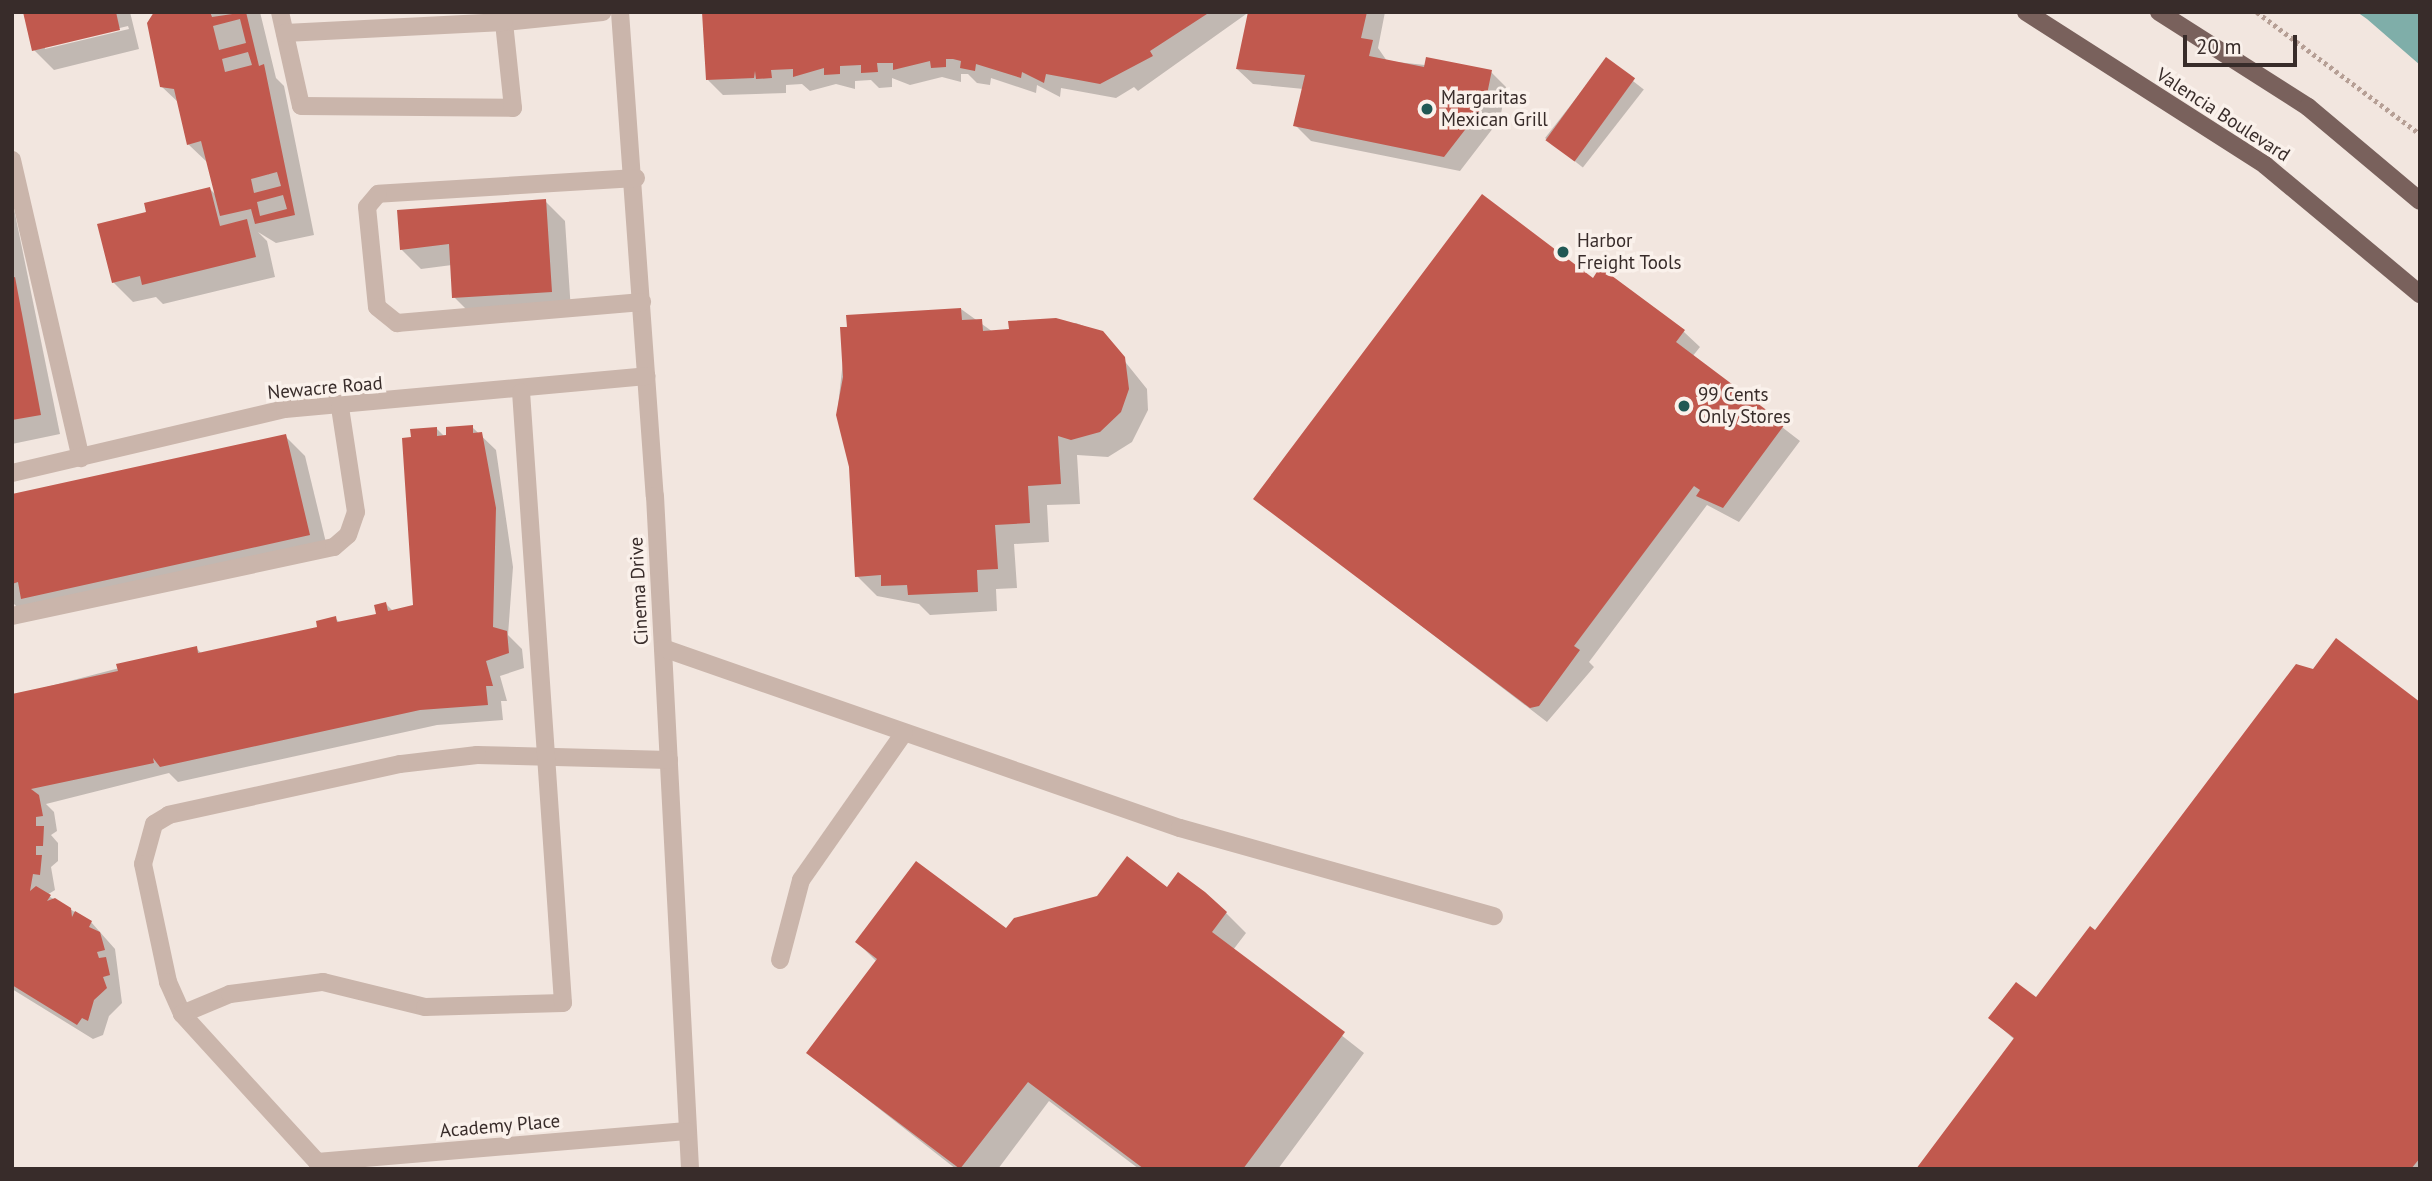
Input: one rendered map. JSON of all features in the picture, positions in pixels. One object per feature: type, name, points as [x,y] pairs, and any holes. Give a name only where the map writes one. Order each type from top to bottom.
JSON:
[{"type":"main road","name":"Valencia Boulevard","points":[[2026,12],[2265,165],[2420,294]]},
{"type":"main road","points":[[2158,12],[2308,107],[2420,201]]},
{"type":"street","points":[[280,12],[301,107],[513,108],[504,22]]},
{"type":"street","points":[[285,33],[504,22],[601,12]]},
{"type":"street","name":"Cinema Drive","points":[[620,12],[636,178],[690,1169]]},
{"type":"street","points":[[12,160],[81,458]]},
{"type":"street","points":[[636,178],[378,194],[367,207],[377,307],[397,323],[642,302]]},
{"type":"street","name":"Newacre Road","points":[[12,473],[285,409],[521,392],[646,376]]},
{"type":"street","points":[[521,392],[549,757],[563,1003],[425,1007],[323,982],[230,993],[182,1014],[168,982],[143,864],[154,824],[193,807],[400,764],[477,755],[549,757],[669,760]]},
{"type":"street","points":[[12,616],[334,547],[348,536],[356,512],[340,407]]},
{"type":"street","points":[[663,648],[1180,828],[1494,916]]},
{"type":"street","points":[[780,960],[801,880],[904,733]]},
{"type":"street","name":"Academy Place","points":[[182,1014],[317,1162],[389,1162],[687,1131]]},
{"type":"path","points":[[2257,12],[2420,134]]},
{"type":"water","points":[[2357,12],[2420,12],[2420,65],[2367,19]]},
{"type":"building","points":[[23,12],[116,12],[120,30],[32,51]]},
{"type":"building","points":[[154,12],[210,12],[212,17],[246,12],[259,66],[264,64],[295,215],[255,224],[251,209],[220,216],[201,141],[187,145],[174,89],[160,87],[147,23]],"holes":[[[240,19],[246,43],[219,50],[213,26]],[[248,52],[252,65],[225,72],[222,59]],[[277,172],[281,186],[254,193],[251,179]],[[283,195],[287,209],[260,216],[257,202]]]},
{"type":"building","points":[[702,12],[1210,12],[1150,51],[1153,56],[1100,84],[1046,74],[1044,83],[1022,72],[1021,78],[976,64],[975,71],[960,68],[961,61],[953,59],[946,59],[946,67],[931,68],[930,61],[893,70],[893,63],[877,63],[878,72],[861,73],[861,65],[840,66],[840,74],[824,75],[824,68],[793,77],[793,69],[771,70],[772,78],[756,79],[755,71],[754,78],[706,80]]},
{"type":"building","points":[[1248,12],[1367,12],[1361,38],[1373,40],[1369,56],[1424,67],[1426,57],[1492,70],[1485,104],[1444,157],[1293,126],[1305,75],[1236,69]]},
{"type":"building","points":[[1606,57],[1635,78],[1575,161],[1545,140]]},
{"type":"building","points":[[210,187],[220,226],[247,219],[256,257],[142,285],[140,276],[112,283],[97,224],[146,212],[144,203]]},
{"type":"building","points":[[1482,194],[1593,278],[1600,267],[1685,330],[1676,342],[1785,424],[1723,508],[1696,496],[1700,490],[1694,486],[1574,646],[1580,650],[1539,706],[1530,708],[1253,499]]},
{"type":"building","points":[[546,199],[552,292],[452,298],[449,244],[400,250],[397,210]]},
{"type":"building","points":[[15,277],[41,415],[12,420],[12,278]]},
{"type":"building","points":[[961,308],[962,320],[982,319],[983,331],[1009,329],[1008,321],[1056,318],[1103,331],[1125,357],[1129,389],[1121,412],[1100,432],[1071,440],[1058,436],[1061,484],[1028,486],[1030,523],[995,525],[998,569],[977,570],[978,592],[908,595],[907,585],[881,586],[881,575],[855,577],[849,467],[836,415],[843,377],[840,327],[847,327],[846,315]]},
{"type":"building","points":[[473,425],[473,433],[482,432],[496,508],[493,627],[507,631],[509,653],[486,661],[493,686],[486,686],[488,705],[420,710],[160,767],[153,758],[154,763],[31,789],[39,795],[43,816],[36,817],[36,826],[44,826],[43,846],[36,846],[36,855],[42,855],[40,875],[33,874],[30,891],[36,886],[51,895],[47,901],[55,898],[71,908],[72,917],[75,911],[92,921],[89,927],[100,932],[105,950],[97,952],[99,958],[106,957],[110,975],[103,977],[107,988],[94,1000],[88,1021],[82,1018],[77,1025],[12,985],[12,694],[118,671],[116,664],[197,646],[198,653],[317,627],[316,621],[336,616],[337,622],[376,614],[374,605],[386,602],[388,611],[413,605],[402,438],[411,437],[410,429],[437,427],[437,436],[446,435],[446,427]]},
{"type":"building","points":[[286,434],[310,535],[21,599],[18,582],[12,584],[12,494]]},
{"type":"building","points":[[2336,638],[2420,702],[2420,1158],[2411,1169],[1916,1169],[2014,1038],[1988,1018],[2016,982],[2036,997],[2090,926],[2095,930],[2296,664],[2313,669]]},
{"type":"building","points":[[1127,856],[1167,887],[1178,872],[1205,892],[1227,912],[1212,932],[1345,1032],[1243,1169],[1144,1169],[1028,1082],[960,1169],[806,1053],[877,959],[855,942],[916,861],[1006,928],[1014,918],[1097,896]]},
{"type":"place","name":"Margaritas Mexican Grill","points":[[1427,109]]},
{"type":"place","name":"Harbor Freight Tools","points":[[1563,252]]},
{"type":"place","name":"99 Cents Only Stores","points":[[1684,406]]}]
